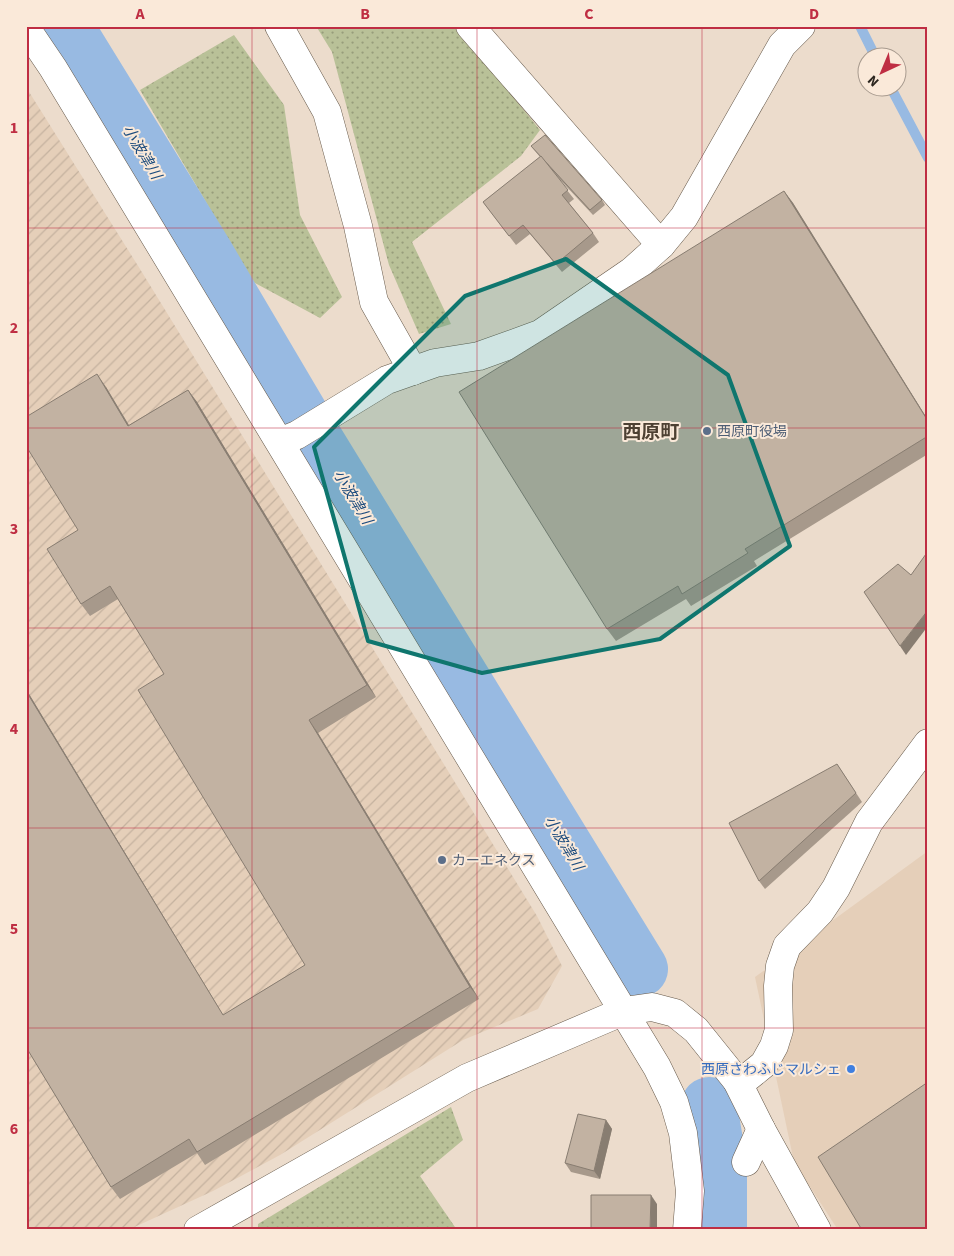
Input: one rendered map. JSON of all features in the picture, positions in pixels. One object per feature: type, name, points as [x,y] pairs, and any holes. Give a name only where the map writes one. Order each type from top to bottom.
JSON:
[{"type":"street","points":[[279,26],[327,112],[358,226],[374,302],[413,371]]},
{"type":"street","points":[[470,26],[661,245]]},
{"type":"street","points":[[288,439],[387,380],[435,363],[478,356],[540,334],[632,272],[661,245],[684,217],[782,45],[801,26]]},
{"type":"street","points":[[26,28],[288,439],[658,1067],[674,1102],[683,1133],[690,1191],[687,1230]]},
{"type":"street","points":[[737,1081],[748,1076],[764,1064],[774,1046],[779,1030],[778,986],[780,966],[787,946],[820,912],[836,888],[869,822],[928,743]]},
{"type":"street","points":[[198,1230],[467,1078],[624,1011],[652,1007],[675,1013],[696,1030],[737,1081],[761,1129],[817,1230]]},
{"type":"street","points":[[746,1162],[761,1129]]},
{"type":"highlighted area","points":[[566,259],[728,375],[790,546],[660,639],[482,673],[368,641],[314,447],[465,296]]},
{"type":"shaded area","points":[[26,87],[140,269],[537,916],[562,966],[538,1009],[463,1040],[280,1155],[213,1191],[128,1230],[26,1230]]},
{"type":"shaded area","name":"西原さわふじマルシェ","points":[[928,851],[928,1230],[838,1230],[794,1162],[755,977]]},
{"type":"green space","points":[[316,26],[455,26],[540,130],[521,156],[412,242],[451,324],[419,334],[389,265],[332,52]]},
{"type":"green space","points":[[234,35],[284,105],[300,215],[342,297],[320,318],[253,282],[140,90]]},
{"type":"green space","points":[[451,1107],[463,1140],[420,1176],[457,1230],[258,1230],[258,1224]]},
{"type":"building","points":[[545,135],[602,200],[590,210],[531,146]]},
{"type":"building","points":[[541,156],[568,190],[562,195],[593,233],[556,264],[523,225],[509,236],[483,202]]},
{"type":"building","name":"西原町役場","points":[[784,191],[928,421],[928,436],[745,549],[748,553],[682,594],[678,586],[607,629],[459,392]]},
{"type":"building","points":[[97,374],[128,426],[188,390],[367,685],[309,720],[470,987],[197,1152],[189,1139],[111,1187],[26,1047],[26,691],[223,1015],[305,965],[138,690],[164,674],[110,586],[81,604],[47,549],[78,530],[26,446],[26,417]]},
{"type":"building","points":[[926,554],[928,555],[928,610],[900,646],[864,592],[898,564],[911,575]]},
{"type":"building","points":[[837,764],[856,793],[759,881],[729,823]]},
{"type":"building","points":[[928,1082],[928,1230],[862,1230],[818,1157]]},
{"type":"building","points":[[578,1114],[606,1120],[594,1171],[565,1163]]},
{"type":"building","points":[[591,1195],[651,1195],[650,1230],[591,1230]]},
{"type":"waterway","name":"小波津川","points":[[65,26],[206,255],[314,438],[640,969]]},
{"type":"waterway","points":[[860,26],[871,48]]},
{"type":"waterway","points":[[896,98],[928,158]]},
{"type":"waterway","name":"小波津川","points":[[709,1105],[719,1165],[719,1230]]},
{"type":"place","name":"西原町役場","points":[[707,431]]},
{"type":"place","name":"カーエネクス","points":[[442,860]]},
{"type":"place","name":"西原さわふじマルシェ","points":[[851,1069]]},
{"type":"district","name":"西原町","points":[[651,431]]}]
